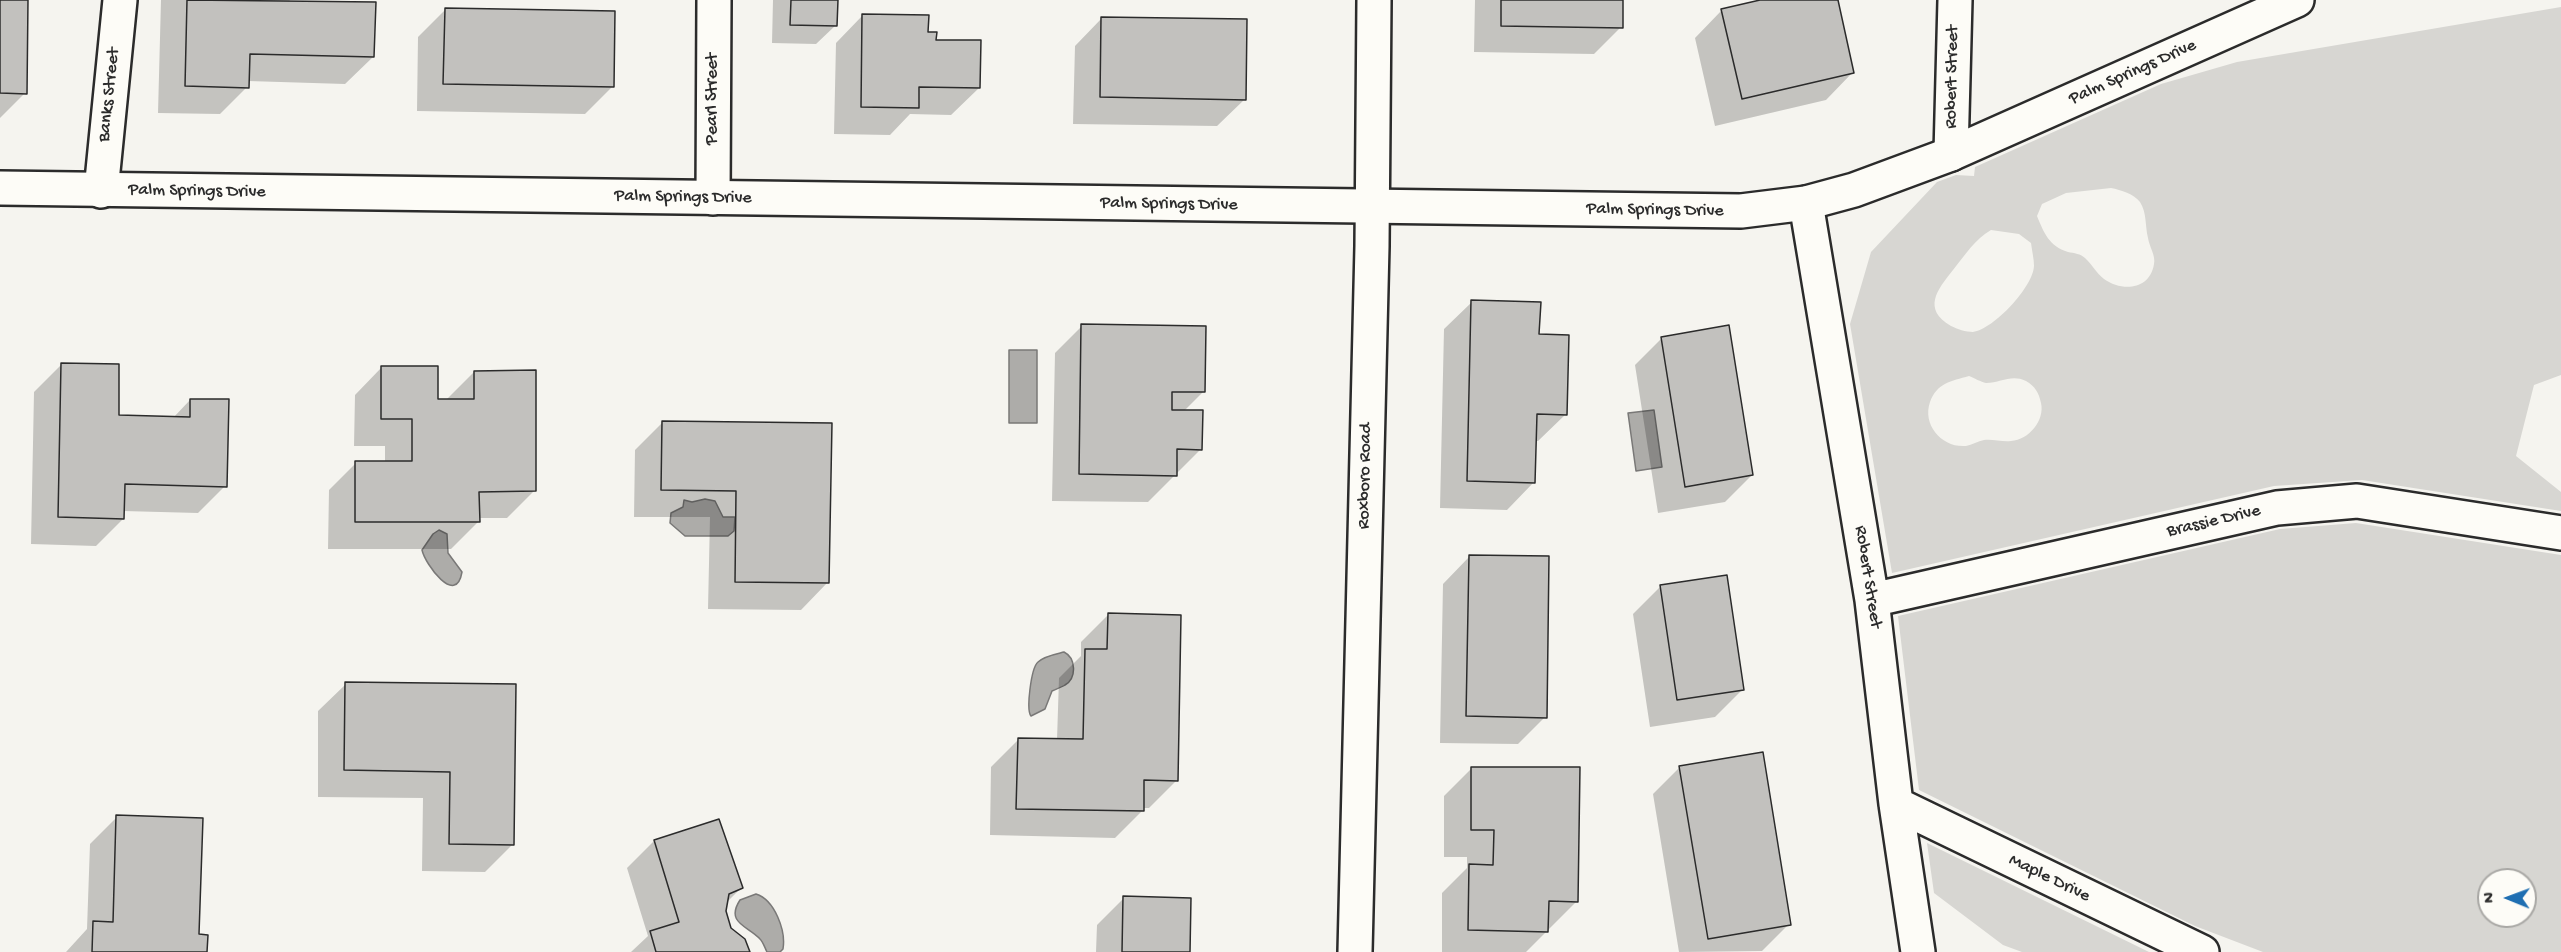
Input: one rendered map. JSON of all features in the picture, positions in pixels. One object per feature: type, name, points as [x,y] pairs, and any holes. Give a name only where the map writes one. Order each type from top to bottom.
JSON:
[{"type":"street","name":"Banks Street","points":[[101,191],[120,0]]},
{"type":"street","name":"Pearl Street","points":[[713,198],[714,0]]},
{"type":"street","name":"Roxboro Road","points":[[1355,952],[1372,207],[1374,0]]},
{"type":"street","name":"Robert Street","points":[[1951,154],[1955,0]]},
{"type":"street","name":"Palm Springs Drive","points":[[0,188],[1741,212],[1806,203],[1854,190],[1951,154],[2297,0]]},
{"type":"street","name":"Robert Street","points":[[1806,203],[1872,600],[1896,804],[1918,952]]},
{"type":"street","name":"Brassie Drive","points":[[1872,600],[2277,508],[2357,501],[2561,533]]},
{"type":"street","name":"Maple Drive","points":[[1896,804],[2202,952]]},
{"type":"shaded area","points":[[2561,7],[2561,375],[2534,385],[2516,456],[2561,492],[2561,511],[2362,480],[2274,486],[1892,573],[1850,324],[1871,252],[1937,182],[1956,175],[1974,176],[1975,167],[2161,84],[2237,62]],"holes":[[[2111,188],[2134,197],[2140,202],[2144,211],[2154,264],[2147,279],[2134,286],[2119,286],[2111,283],[2101,277],[2083,257],[2056,246],[2045,233],[2037,216],[2042,204],[2066,193]],[[1991,230],[2019,234],[2031,243],[2034,266],[2027,285],[2011,306],[1991,323],[1973,332],[1951,326],[1942,320],[1937,313],[1935,299],[1947,277],[1980,238]],[[1969,376],[1986,383],[2021,379],[2038,393],[2042,409],[2041,416],[2034,428],[2018,440],[1984,440],[1966,446],[1949,443],[1942,439],[1932,427],[1928,411],[1933,396],[1951,381]]]},
{"type":"shaded area","points":[[1009,350],[1037,350],[1037,423],[1009,423]]},
{"type":"shaded area","points":[[1654,410],[1662,467],[1636,471],[1628,413]]},
{"type":"shaded area","points":[[705,499],[715,501],[723,517],[735,517],[734,531],[728,536],[685,536],[670,523],[671,513],[683,507],[684,500],[692,502]]},
{"type":"shaded area","points":[[2356,523],[2561,555],[2561,952],[2263,952],[2195,926],[1919,790],[1898,616],[2280,529]]},
{"type":"shaded area","points":[[439,530],[447,534],[448,553],[462,572],[459,582],[454,585],[447,584],[434,572],[422,550],[433,534]]},
{"type":"shaded area","points":[[1064,652],[1073,663],[1072,678],[1065,685],[1052,691],[1045,709],[1031,716],[1029,698],[1035,666],[1043,658]]},
{"type":"shaded area","points":[[1927,843],[2149,952],[2022,952],[2003,945],[1934,893]]},
{"type":"shaded area","points":[[756,894],[769,903],[778,917],[783,934],[783,949],[780,952],[767,952],[760,939],[737,919],[735,914],[740,900]]},
{"type":"building","points":[[0,0],[28,0],[27,94],[0,93]]},
{"type":"building","points":[[187,0],[376,2],[374,57],[250,54],[249,88],[185,86]]},
{"type":"building","points":[[791,0],[838,0],[837,26],[790,25]]},
{"type":"building","points":[[1501,0],[1623,0],[1623,28],[1501,26]]},
{"type":"building","points":[[1760,0],[1838,0],[1854,73],[1742,99],[1721,9]]},
{"type":"building","points":[[445,8],[615,11],[614,87],[443,84]]},
{"type":"building","points":[[862,14],[929,15],[928,32],[937,32],[936,40],[981,40],[980,88],[919,87],[919,108],[861,107]]},
{"type":"building","points":[[1101,17],[1247,19],[1246,100],[1100,97]]},
{"type":"building","points":[[1471,300],[1541,302],[1539,334],[1569,335],[1567,415],[1537,414],[1535,483],[1467,481]]},
{"type":"building","points":[[1081,324],[1206,326],[1205,392],[1172,392],[1172,410],[1203,410],[1202,450],[1177,449],[1177,476],[1079,474]]},
{"type":"building","points":[[1729,325],[1753,475],[1685,487],[1661,337]]},
{"type":"building","points":[[61,363],[119,364],[119,415],[190,417],[190,399],[229,399],[227,487],[125,484],[124,519],[58,517]]},
{"type":"building","points":[[381,366],[438,366],[438,399],[474,399],[474,371],[536,370],[536,491],[479,492],[480,522],[355,522],[355,461],[412,461],[412,419],[381,419]]},
{"type":"building","points":[[662,421],[832,423],[829,583],[735,582],[736,491],[661,490]]},
{"type":"building","points":[[1469,555],[1549,556],[1547,718],[1466,716]]},
{"type":"building","points":[[1727,575],[1744,690],[1677,700],[1660,585]]},
{"type":"building","points":[[1108,613],[1181,615],[1178,781],[1144,780],[1144,811],[1016,809],[1018,738],[1083,739],[1085,649],[1107,649]]},
{"type":"building","points":[[345,682],[516,684],[514,845],[449,844],[450,772],[344,770]]},
{"type":"building","points":[[1763,752],[1791,925],[1708,939],[1679,766]]},
{"type":"building","points":[[1471,767],[1580,767],[1578,902],[1549,901],[1548,932],[1468,930],[1469,864],[1493,865],[1494,830],[1471,830]]},
{"type":"building","points":[[116,815],[203,818],[199,934],[208,935],[207,952],[92,952],[93,921],[113,922]]},
{"type":"building","points":[[719,819],[743,888],[729,894],[726,911],[731,928],[745,939],[750,952],[656,952],[650,931],[679,922],[654,840]]},
{"type":"building","points":[[1123,896],[1191,898],[1190,952],[1122,952]]}]
